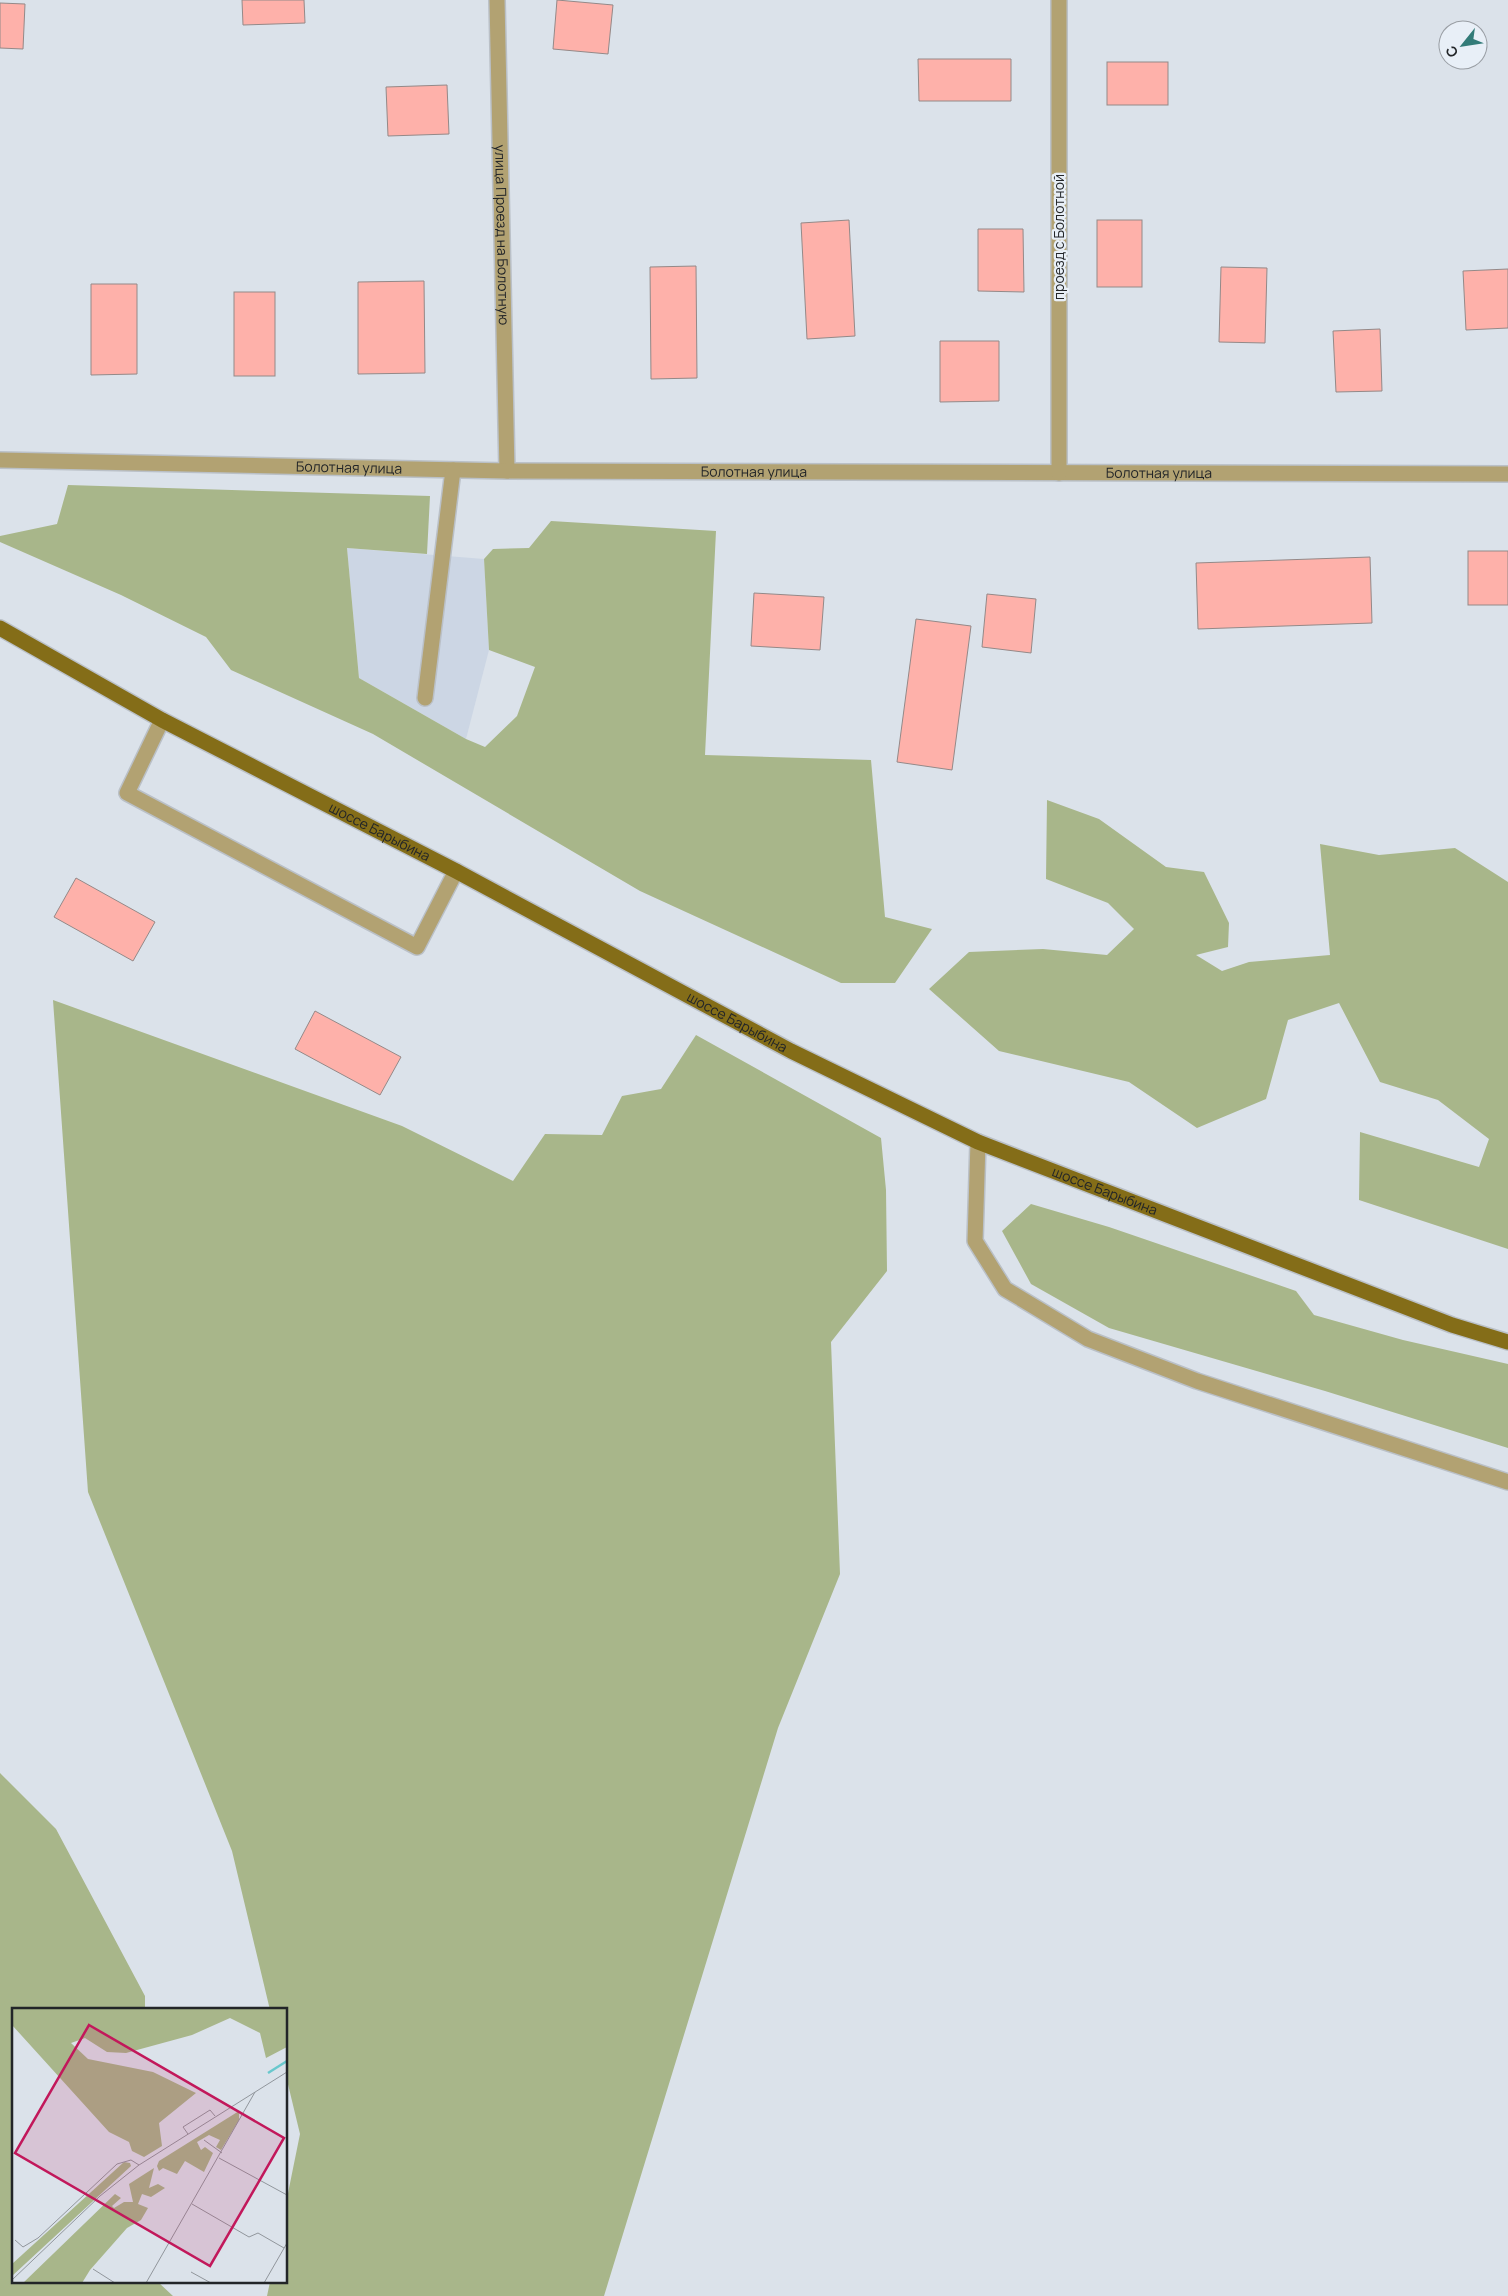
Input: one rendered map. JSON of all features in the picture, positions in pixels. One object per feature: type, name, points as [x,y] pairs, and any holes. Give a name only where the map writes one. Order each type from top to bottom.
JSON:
[{"type":"main road","name":"шоссе Барыбина","points":[[0,628],[162,720],[456,871],[790,1051],[978,1142],[1452,1325],[1508,1342]]},
{"type":"street","name":"улица Проезд на Болотную","points":[[497,0],[507,471]]},
{"type":"street","name":"проезд с Болотной","points":[[1058,473],[1059,0]]},
{"type":"street","name":"Болотная улица","points":[[0,460],[507,471],[1508,474]]},
{"type":"street","points":[[425,698],[453,470]]},
{"type":"street","points":[[162,720],[127,792],[417,947],[456,871]]},
{"type":"street","points":[[978,1142],[975,1241],[1005,1288],[1088,1339],[1188,1378],[1508,1482]]},
{"type":"shaded area","points":[[347,548],[484,559],[489,650],[466,739],[359,678]]},
{"type":"green space","points":[[68,485],[430,496],[427,554],[347,548],[359,678],[466,739],[485,747],[517,716],[535,667],[489,650],[484,559],[493,549],[529,548],[551,521],[716,531],[705,755],[871,760],[885,917],[932,929],[895,983],[841,983],[640,891],[373,734],[231,670],[206,637],[121,595],[0,542],[0,536],[57,524]]},
{"type":"green space","points":[[1047,800],[1099,819],[1166,867],[1204,872],[1229,923],[1228,947],[1196,955],[1222,971],[1249,962],[1330,955],[1320,844],[1379,855],[1455,848],[1508,882],[1508,1249],[1359,1200],[1360,1132],[1479,1167],[1489,1139],[1438,1100],[1380,1082],[1339,1003],[1288,1020],[1266,1099],[1197,1128],[1129,1082],[999,1051],[929,989],[969,952],[1043,949],[1107,955],[1134,929],[1108,903],[1046,879]]},
{"type":"green space","points":[[53,1000],[402,1126],[513,1181],[545,1134],[602,1135],[622,1096],[661,1089],[696,1035],[881,1138],[886,1190],[887,1271],[831,1342],[840,1574],[778,1728],[604,2296],[267,2296],[270,2284],[288,2284],[288,2193],[300,2134],[288,2084],[288,2008],[270,2008],[232,1851],[88,1492]]},
{"type":"green space","points":[[1031,1204],[1109,1227],[1296,1291],[1314,1315],[1403,1340],[1508,1364],[1508,1448],[1325,1391],[1109,1328],[1031,1284],[1002,1231]]},
{"type":"green space","points":[[0,1773],[56,1829],[145,1996],[145,2008],[12,2008],[12,2284],[160,2284],[173,2296],[0,2296]]},
{"type":"building","points":[[242,0],[304,0],[305,23],[243,25]]},
{"type":"building","points":[[557,0],[613,5],[608,54],[553,49]]},
{"type":"building","points":[[0,3],[25,4],[23,49],[0,48]]},
{"type":"building","points":[[918,59],[1011,59],[1011,101],[919,101]]},
{"type":"building","points":[[1107,62],[1168,62],[1168,105],[1107,105]]},
{"type":"building","points":[[447,85],[449,134],[388,136],[386,87]]},
{"type":"building","points":[[849,220],[855,336],[807,339],[801,223]]},
{"type":"building","points":[[1097,220],[1142,220],[1142,287],[1097,287]]},
{"type":"building","points":[[978,229],[1023,229],[1024,292],[978,291]]},
{"type":"building","points":[[696,266],[697,378],[651,379],[650,267]]},
{"type":"building","points":[[1221,267],[1267,268],[1265,343],[1219,342]]},
{"type":"building","points":[[1508,269],[1508,328],[1466,330],[1463,271]]},
{"type":"building","points":[[424,281],[425,373],[358,374],[358,282]]},
{"type":"building","points":[[91,284],[137,284],[137,374],[91,375]]},
{"type":"building","points":[[234,292],[275,292],[275,376],[234,376]]},
{"type":"building","points":[[1380,329],[1382,391],[1336,392],[1333,331]]},
{"type":"building","points":[[940,341],[999,341],[999,401],[940,402]]},
{"type":"building","points":[[1468,551],[1508,551],[1508,605],[1468,605]]},
{"type":"building","points":[[1370,557],[1372,623],[1198,629],[1196,563]]},
{"type":"building","points":[[754,593],[824,597],[820,650],[751,646]]},
{"type":"building","points":[[987,594],[1036,599],[1031,653],[982,647]]},
{"type":"building","points":[[916,619],[971,626],[952,770],[897,762]]},
{"type":"building","points":[[76,878],[155,922],[133,961],[54,917]]},
{"type":"building","points":[[315,1011],[401,1057],[380,1095],[295,1049]]}]
